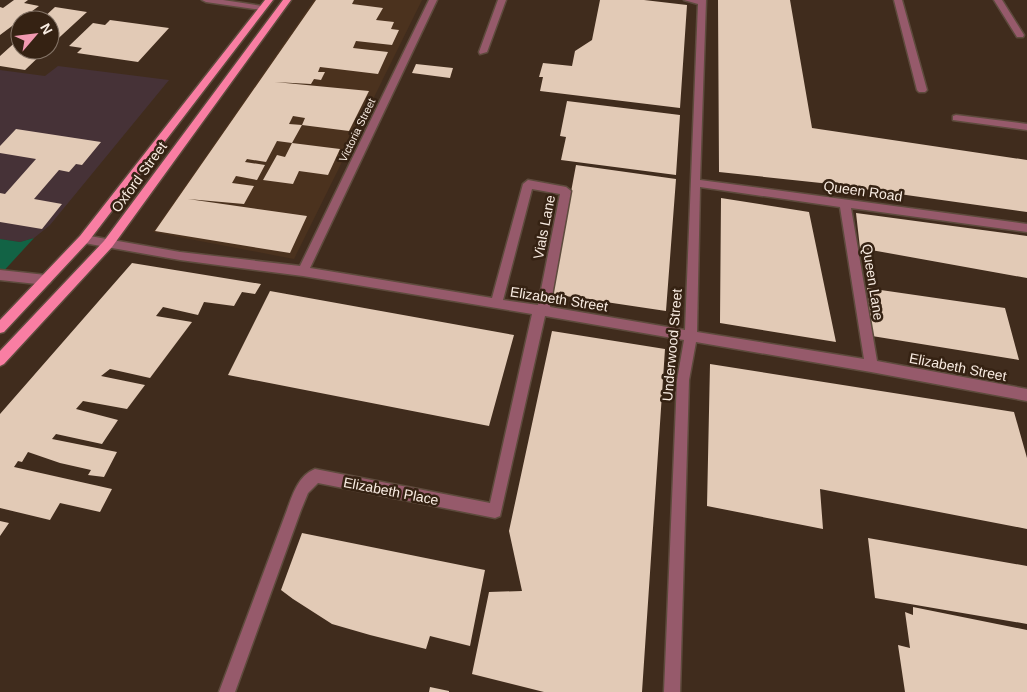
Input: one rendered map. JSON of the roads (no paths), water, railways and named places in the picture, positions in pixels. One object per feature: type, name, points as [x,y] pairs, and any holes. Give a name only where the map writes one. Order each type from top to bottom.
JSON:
[{"type":"main road","name":"Oxford Street","points":[[0,360],[108,244],[287,0]]},
{"type":"main road","name":"Oxford Street","points":[[0,328],[84,239],[265,4]]},
{"type":"street","points":[[206,0],[265,4]]},
{"type":"street","name":"Victoria Street","points":[[303,271],[433,0]]},
{"type":"street","points":[[483,52],[502,0]]},
{"type":"street","points":[[688,0],[702,1]]},
{"type":"street","points":[[898,0],[922,90]]},
{"type":"street","points":[[998,0],[1020,34]]},
{"type":"street","name":"Underwood Street","points":[[672,692],[683,380],[691,336],[702,1]]},
{"type":"street","points":[[956,118],[1027,127]]},
{"type":"street","name":"Queen Road","points":[[695,183],[1027,228]]},
{"type":"street","name":"Vials Lane","points":[[496,304],[528,184],[566,191],[541,311]]},
{"type":"street","name":"Queen Lane","points":[[845,203],[871,366]]},
{"type":"street","name":"Elizabeth Street","points":[[84,239],[180,256],[303,271],[871,366],[1027,395]]},
{"type":"street","points":[[0,275],[46,280]]},
{"type":"street","name":"Elizabeth Place","points":[[228,692],[294,510],[303,488],[315,476],[495,511],[541,311]]}]
